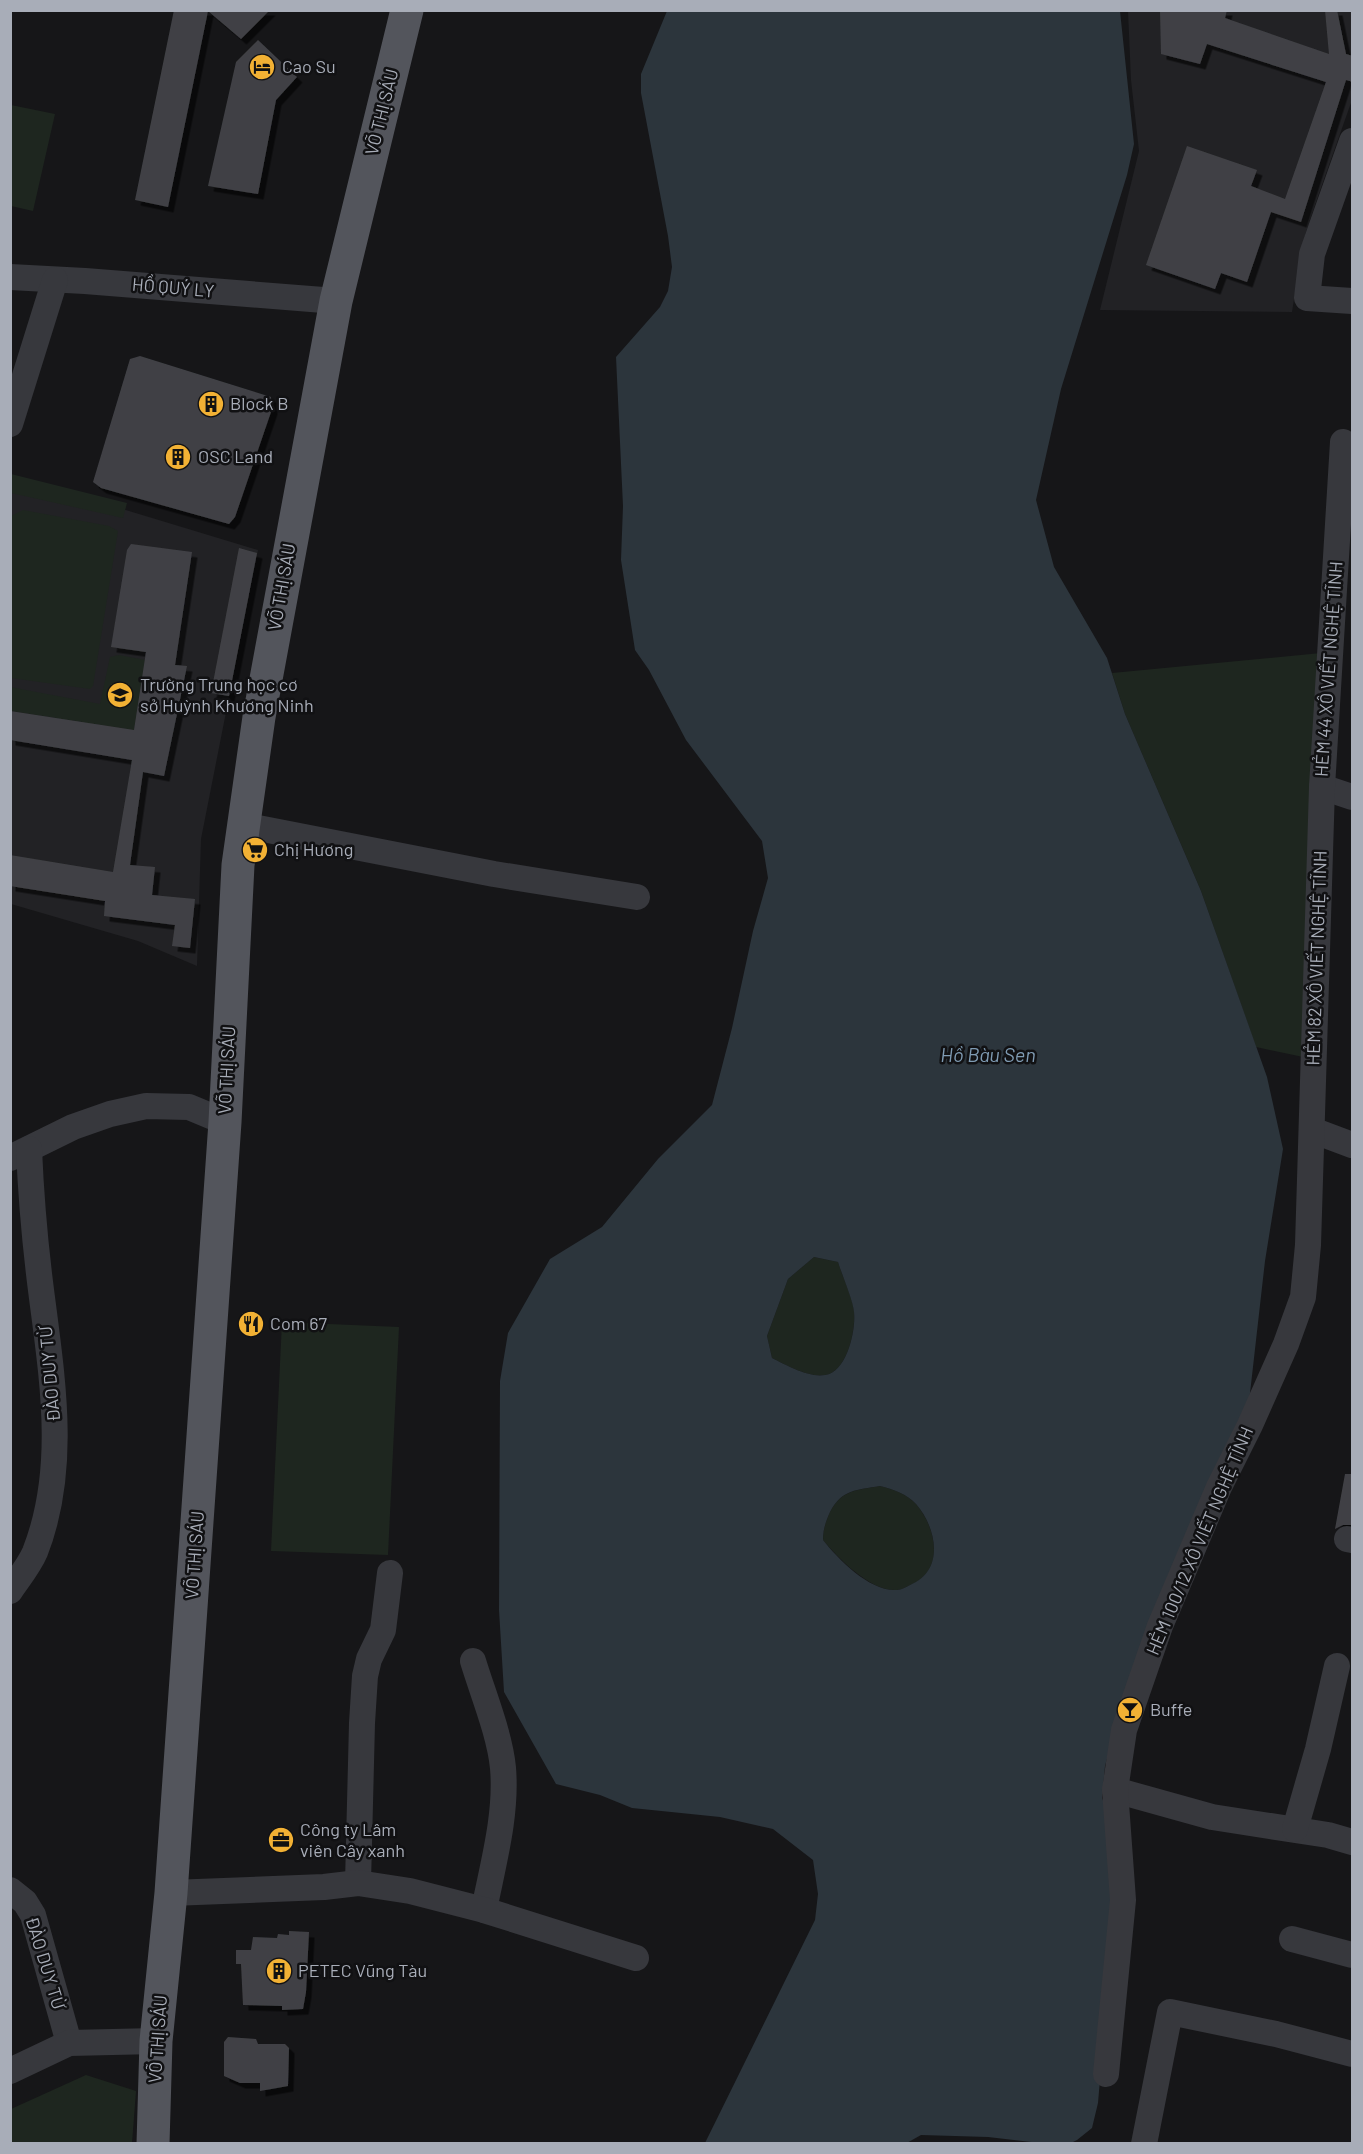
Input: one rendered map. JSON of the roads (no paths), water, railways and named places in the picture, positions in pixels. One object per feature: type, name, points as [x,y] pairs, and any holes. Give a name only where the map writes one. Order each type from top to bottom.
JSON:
[{"type":"main road","name":"VÕ THỊ SÁU","points":[[153,2144],[156,2041],[171,1893],[225,1122],[234,921],[243,825],[252,755],[280,596],[336,301],[407,10]]},
{"type":"street","points":[[1353,141],[1312,254],[1307,298],[1353,300]]},
{"type":"street","name":"HỒ QUÝ LY","points":[[10,277],[336,301]]},
{"type":"street","points":[[10,424],[55,280]]},
{"type":"street","name":"HẺM 44 XÔ VIẾT NGHỆ TĨNH","points":[[1322,787],[1343,442]]},
{"type":"street","points":[[1322,787],[1353,797]]},
{"type":"street","name":"HẺM 82 XÔ VIẾT NGHỆ TĨNH","points":[[1303,1297],[1307,1269],[1322,787]]},
{"type":"street","points":[[243,825],[494,874],[637,897]]},
{"type":"street","points":[[10,1172],[20,1154],[73,1127],[110,1114],[146,1106],[189,1107],[225,1122]]},
{"type":"street","points":[[1312,1130],[1353,1145]]},
{"type":"street","name":"ĐÀO DUY TỪ","points":[[10,1591],[34,1554],[50,1495],[56,1411],[32,1209],[20,1154]]},
{"type":"street","name":"HẺM 100/12 XÔ VIẾT NGHỆ TĨNH","points":[[1106,2074],[1123,1900],[1115,1790],[1124,1730],[1160,1626],[1219,1487],[1286,1344],[1303,1297]]},
{"type":"street","points":[[358,1883],[361,1734],[365,1676],[369,1659],[383,1630],[390,1573]]},
{"type":"street","points":[[473,1661],[499,1744],[503,1767],[504,1794],[500,1831],[484,1910]]},
{"type":"street","points":[[1295,1829],[1318,1749],[1337,1666]]},
{"type":"street","points":[[1115,1790],[1212,1817],[1295,1829],[1353,1842]]},
{"type":"street","points":[[171,1893],[324,1887],[358,1883],[410,1891],[484,1910],[636,1959]]},
{"type":"street","name":"ĐÀO DUY TỪ","points":[[10,1890],[26,1902],[33,1915],[69,2043]]},
{"type":"street","points":[[1292,1939],[1353,1955]]},
{"type":"street","points":[[1144,2144],[1170,2012],[1276,2034],[1353,2054]]},
{"type":"street","points":[[10,2071],[69,2043],[156,2041]]},
{"type":"water","name":"Hồ Bàu Sen","points":[[667,11],[1120,11],[1134,144],[1127,175],[1061,389],[1036,500],[1054,567],[1107,658],[1125,714],[1201,891],[1267,1077],[1283,1149],[1265,1261],[1249,1402],[1130,1675],[1105,1766],[1102,1798],[1115,1829],[1098,2103],[1092,2128],[1069,2144],[988,2137],[921,2135],[905,2144],[705,2143],[815,1920],[818,1894],[813,1860],[773,1829],[720,1817],[632,1808],[600,1795],[556,1784],[504,1692],[499,1610],[500,1381],[508,1333],[550,1259],[602,1227],[658,1159],[712,1105],[732,1028],[753,931],[768,878],[762,841],[686,740],[649,670],[635,650],[621,560],[623,506],[616,357],[660,307],[668,291],[672,267],[641,93],[641,74]],"holes":[[[814,1257],[838,1262],[854,1312],[849,1349],[839,1366],[833,1372],[825,1375],[805,1373],[772,1358],[767,1336],[788,1279]],[[880,1486],[900,1492],[912,1500],[923,1514],[933,1536],[933,1560],[929,1570],[921,1578],[899,1590],[876,1586],[866,1580],[846,1565],[823,1540],[827,1519],[840,1499],[851,1492]]]},
{"type":"place","name":"Cao Su","points":[[262,67]]},
{"type":"place","name":"Block B","points":[[211,404]]},
{"type":"place","name":"OSC Land","points":[[178,457]]},
{"type":"place","name":"Trường Trung học cơ sở Huỳnh Khương Ninh","points":[[120,695]]},
{"type":"place","name":"Chị Hương","points":[[255,850]]},
{"type":"place","name":"Com 67","points":[[251,1324]]},
{"type":"place","name":"Buffe","points":[[1130,1710]]},
{"type":"place","name":"Công ty Lâm viên Cây xanh","points":[[281,1840]]},
{"type":"place","name":"PETEC Vũng Tàu","points":[[279,1971]]}]
